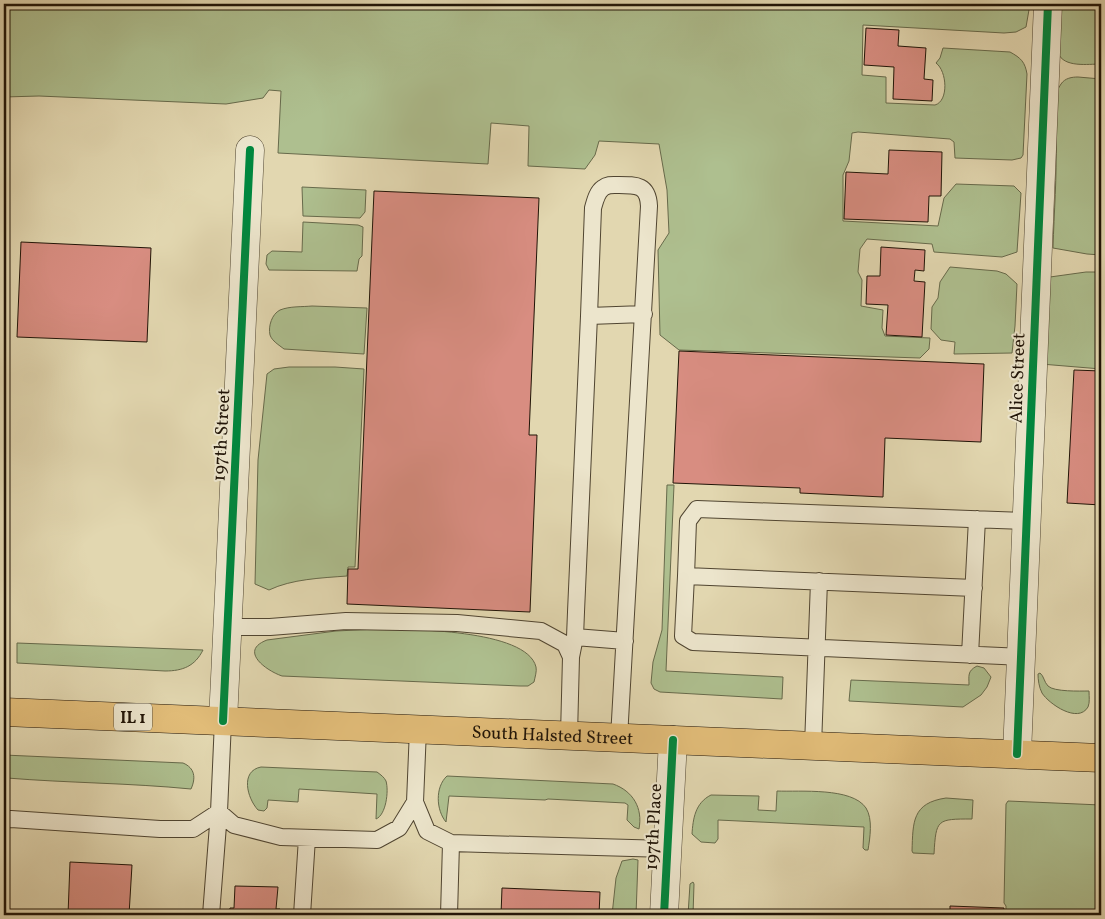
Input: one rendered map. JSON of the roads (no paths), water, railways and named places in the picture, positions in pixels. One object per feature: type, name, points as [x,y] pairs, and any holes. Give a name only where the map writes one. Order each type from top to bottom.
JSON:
[{"type":"main road","name":"South Halsted Street","points":[[4,712],[1101,758]]},
{"type":"street","name":"Alice Street","points":[[1017,754],[1048,4]]},
{"type":"street","name":"197th Street","points":[[223,721],[250,150]]},
{"type":"street","name":"197th Place","points":[[664,915],[673,740]]},
{"type":"lane","points":[[569,735],[571,657],[575,637],[593,208],[595,198],[602,188],[609,185],[639,186],[649,198],[619,738]]},
{"type":"lane","points":[[589,316],[644,314]]},
{"type":"lane","points":[[1021,657],[693,642],[683,636],[688,521],[697,509],[1026,521]]},
{"type":"lane","points":[[970,655],[977,519]]},
{"type":"lane","points":[[686,576],[974,588]]},
{"type":"lane","points":[[813,746],[819,581]]},
{"type":"lane","points":[[227,627],[270,627],[346,621],[457,623],[541,631],[565,644],[571,657]]},
{"type":"lane","points":[[575,637],[625,641]]},
{"type":"lane","points":[[211,915],[219,812],[223,721]]},
{"type":"lane","points":[[418,729],[415,802],[427,831],[451,843],[667,849]]},
{"type":"lane","points":[[219,812],[234,825],[281,837],[377,840],[399,828],[415,802]]},
{"type":"lane","points":[[4,820],[160,829],[193,829],[219,812]]},
{"type":"lane","points":[[302,915],[307,838]]},
{"type":"lane","points":[[449,915],[451,843]]}]
